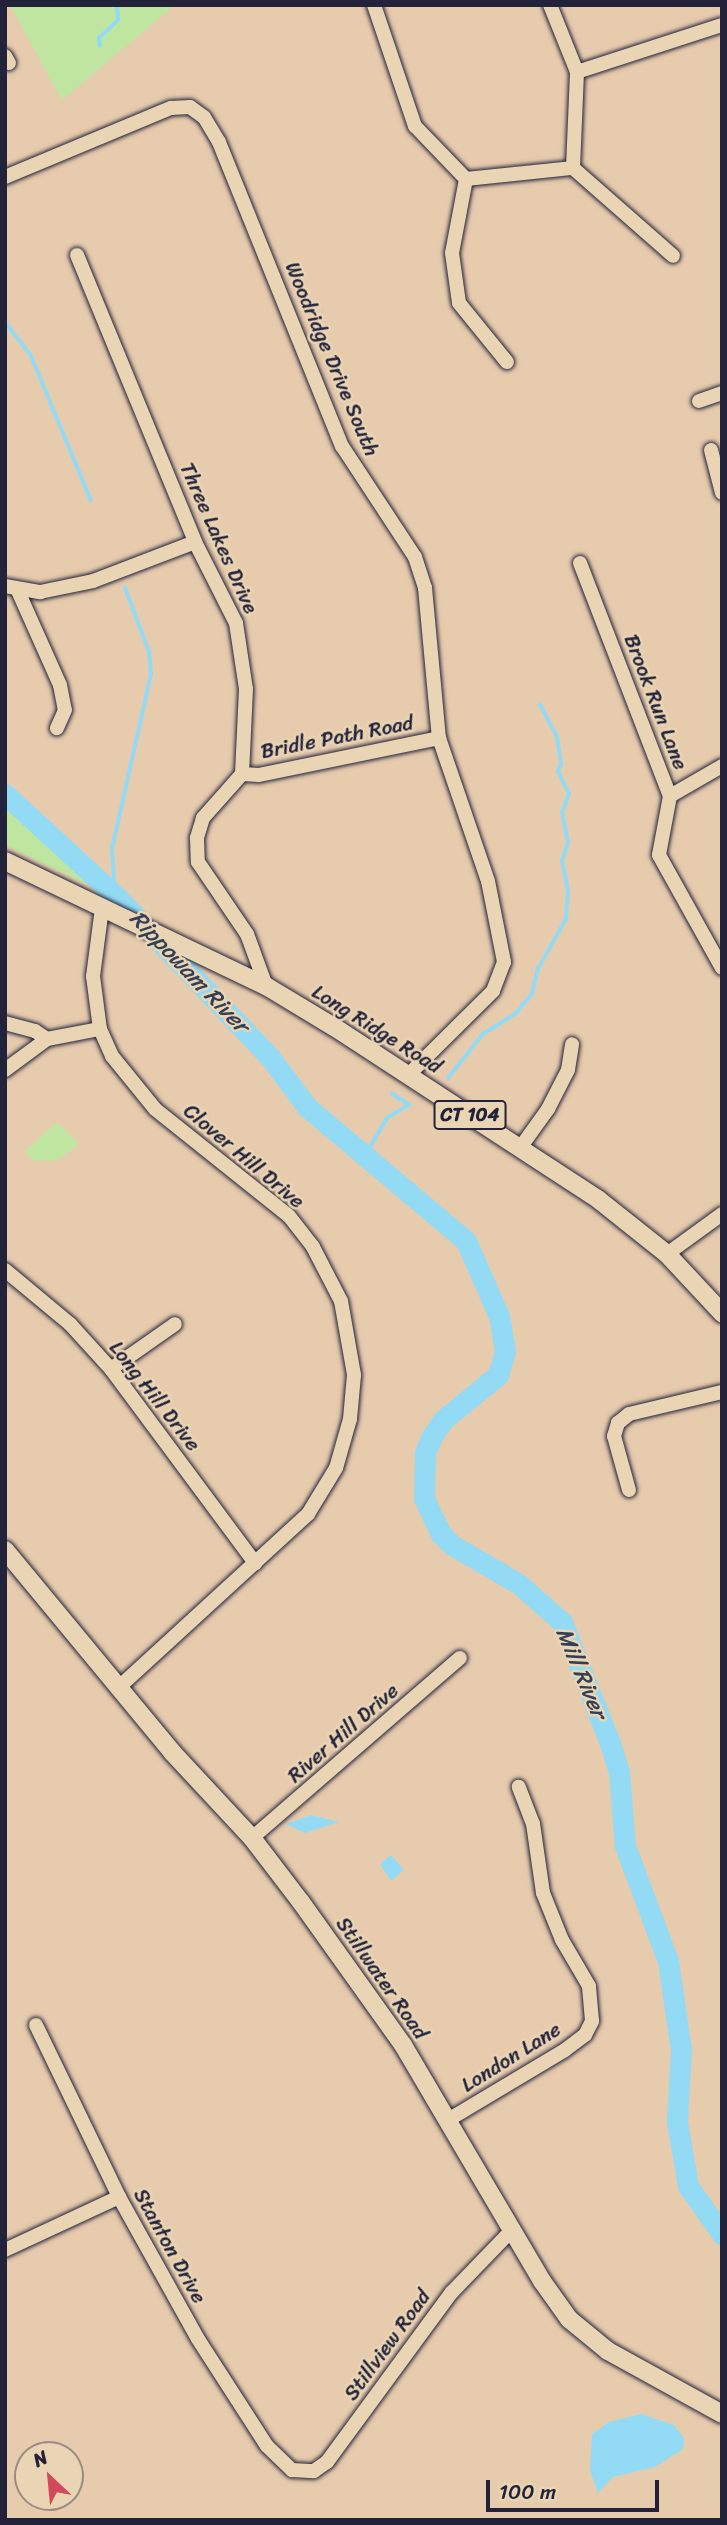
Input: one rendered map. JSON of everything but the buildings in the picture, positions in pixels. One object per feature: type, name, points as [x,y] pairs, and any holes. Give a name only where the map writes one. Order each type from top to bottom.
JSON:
[{"type":"main road","name":"Long Ridge Road","points":[[5,861],[266,986],[408,1075],[599,1200],[667,1254],[722,1313]]},
{"type":"main road","name":"Stillwater Road","points":[[5,1550],[118,1688],[252,1838],[359,1982],[448,2120],[556,2302],[594,2342],[722,2414]]},
{"type":"street","points":[[374,5],[415,126],[466,179]]},
{"type":"street","points":[[550,5],[577,72],[573,168]]},
{"type":"street","points":[[577,72],[722,25]]},
{"type":"street","name":"Woodridge Drive South","points":[[5,177],[171,108],[190,107],[204,117],[219,142],[342,446],[415,557],[425,588],[439,738],[488,881],[504,962],[493,991],[408,1075]]},
{"type":"street","points":[[466,179],[573,168],[673,256]]},
{"type":"street","points":[[466,179],[452,253],[459,303],[507,362]]},
{"type":"street","name":"Three Lakes Drive","points":[[77,255],[195,542],[236,623],[246,689],[242,774]]},
{"type":"street","points":[[699,401],[722,393]]},
{"type":"street","points":[[711,450],[722,493]]},
{"type":"street","points":[[12,588],[40,592],[93,581],[195,542]]},
{"type":"street","name":"Brook Run Lane","points":[[580,564],[670,796],[659,855],[722,968]]},
{"type":"street","points":[[12,588],[60,685],[65,710],[57,728]]},
{"type":"street","name":"Bridle Path Road","points":[[242,774],[259,775],[439,738]]},
{"type":"street","points":[[670,796],[722,766]]},
{"type":"street","points":[[242,774],[204,818],[197,838],[198,862],[247,934],[266,986]]},
{"type":"street","name":"Clover Hill Drive","points":[[102,908],[93,976],[100,1029],[128,1081],[155,1109],[289,1216],[328,1269],[341,1301],[354,1375],[350,1419],[335,1468],[308,1514],[118,1688]]},
{"type":"street","points":[[5,1023],[35,1031],[47,1039]]},
{"type":"street","points":[[5,1070],[47,1039],[100,1029]]},
{"type":"street","points":[[520,1148],[548,1109],[568,1070],[572,1044]]},
{"type":"street","points":[[667,1254],[722,1214]]},
{"type":"street","name":"Long Hill Drive","points":[[5,1270],[70,1324],[111,1369],[254,1563]]},
{"type":"street","points":[[111,1369],[175,1324]]},
{"type":"street","points":[[629,1490],[614,1436],[618,1423],[637,1412],[722,1392]]},
{"type":"street","name":"River Hill Drive","points":[[252,1838],[460,1658]]},
{"type":"street","name":"London Lane","points":[[448,2120],[565,2050],[585,2035],[592,2021],[589,1986],[562,1940],[543,1893],[533,1824],[519,1787]]},
{"type":"street","name":"Stanton Drive","points":[[36,2025],[119,2197],[198,2339],[267,2446],[292,2470]]},
{"type":"street","points":[[5,2250],[119,2197]]},
{"type":"street","name":"Stillview Road","points":[[292,2470],[314,2471],[327,2462],[452,2292],[512,2230]]},
{"type":"green space","points":[[10,5],[175,5],[62,100]]},
{"type":"green space","points":[[5,791],[102,869],[108,895],[5,845]]},
{"type":"green space","points":[[57,1122],[79,1144],[58,1160],[35,1161],[24,1152]]},
{"type":"water","points":[[311,1815],[339,1822],[305,1833],[286,1824]]},
{"type":"water","points":[[391,1855],[404,1870],[391,1881],[380,1864]]},
{"type":"water","points":[[641,2414],[674,2425],[684,2438],[683,2449],[655,2467],[613,2477],[598,2493],[590,2471],[592,2434],[609,2422]]},
{"type":"waterway","points":[[100,46],[99,38],[118,20],[117,5]]},
{"type":"waterway","points":[[5,322],[31,355],[91,500]]},
{"type":"waterway","points":[[115,895],[112,849],[151,674],[149,652],[125,588]]},
{"type":"waterway","points":[[448,1078],[483,1034],[516,1013],[532,994],[538,969],[566,919],[568,891],[562,861],[568,843],[562,813],[569,794],[558,771],[561,765],[557,737],[540,705]]},
{"type":"waterway","name":"Mill River","points":[[5,794],[115,895],[269,1056],[307,1107],[466,1241],[499,1316],[505,1351],[498,1375],[443,1420],[431,1438],[425,1453],[424,1499],[441,1534],[452,1545],[519,1584],[562,1622],[610,1743],[619,1772],[625,1846],[668,1961],[681,2050],[677,2122],[688,2186],[722,2234]]},
{"type":"waterway","points":[[365,1156],[387,1118],[409,1105],[392,1094]]},
{"type":"water label","name":"Rippowam River","points":[[189,972]]}]
